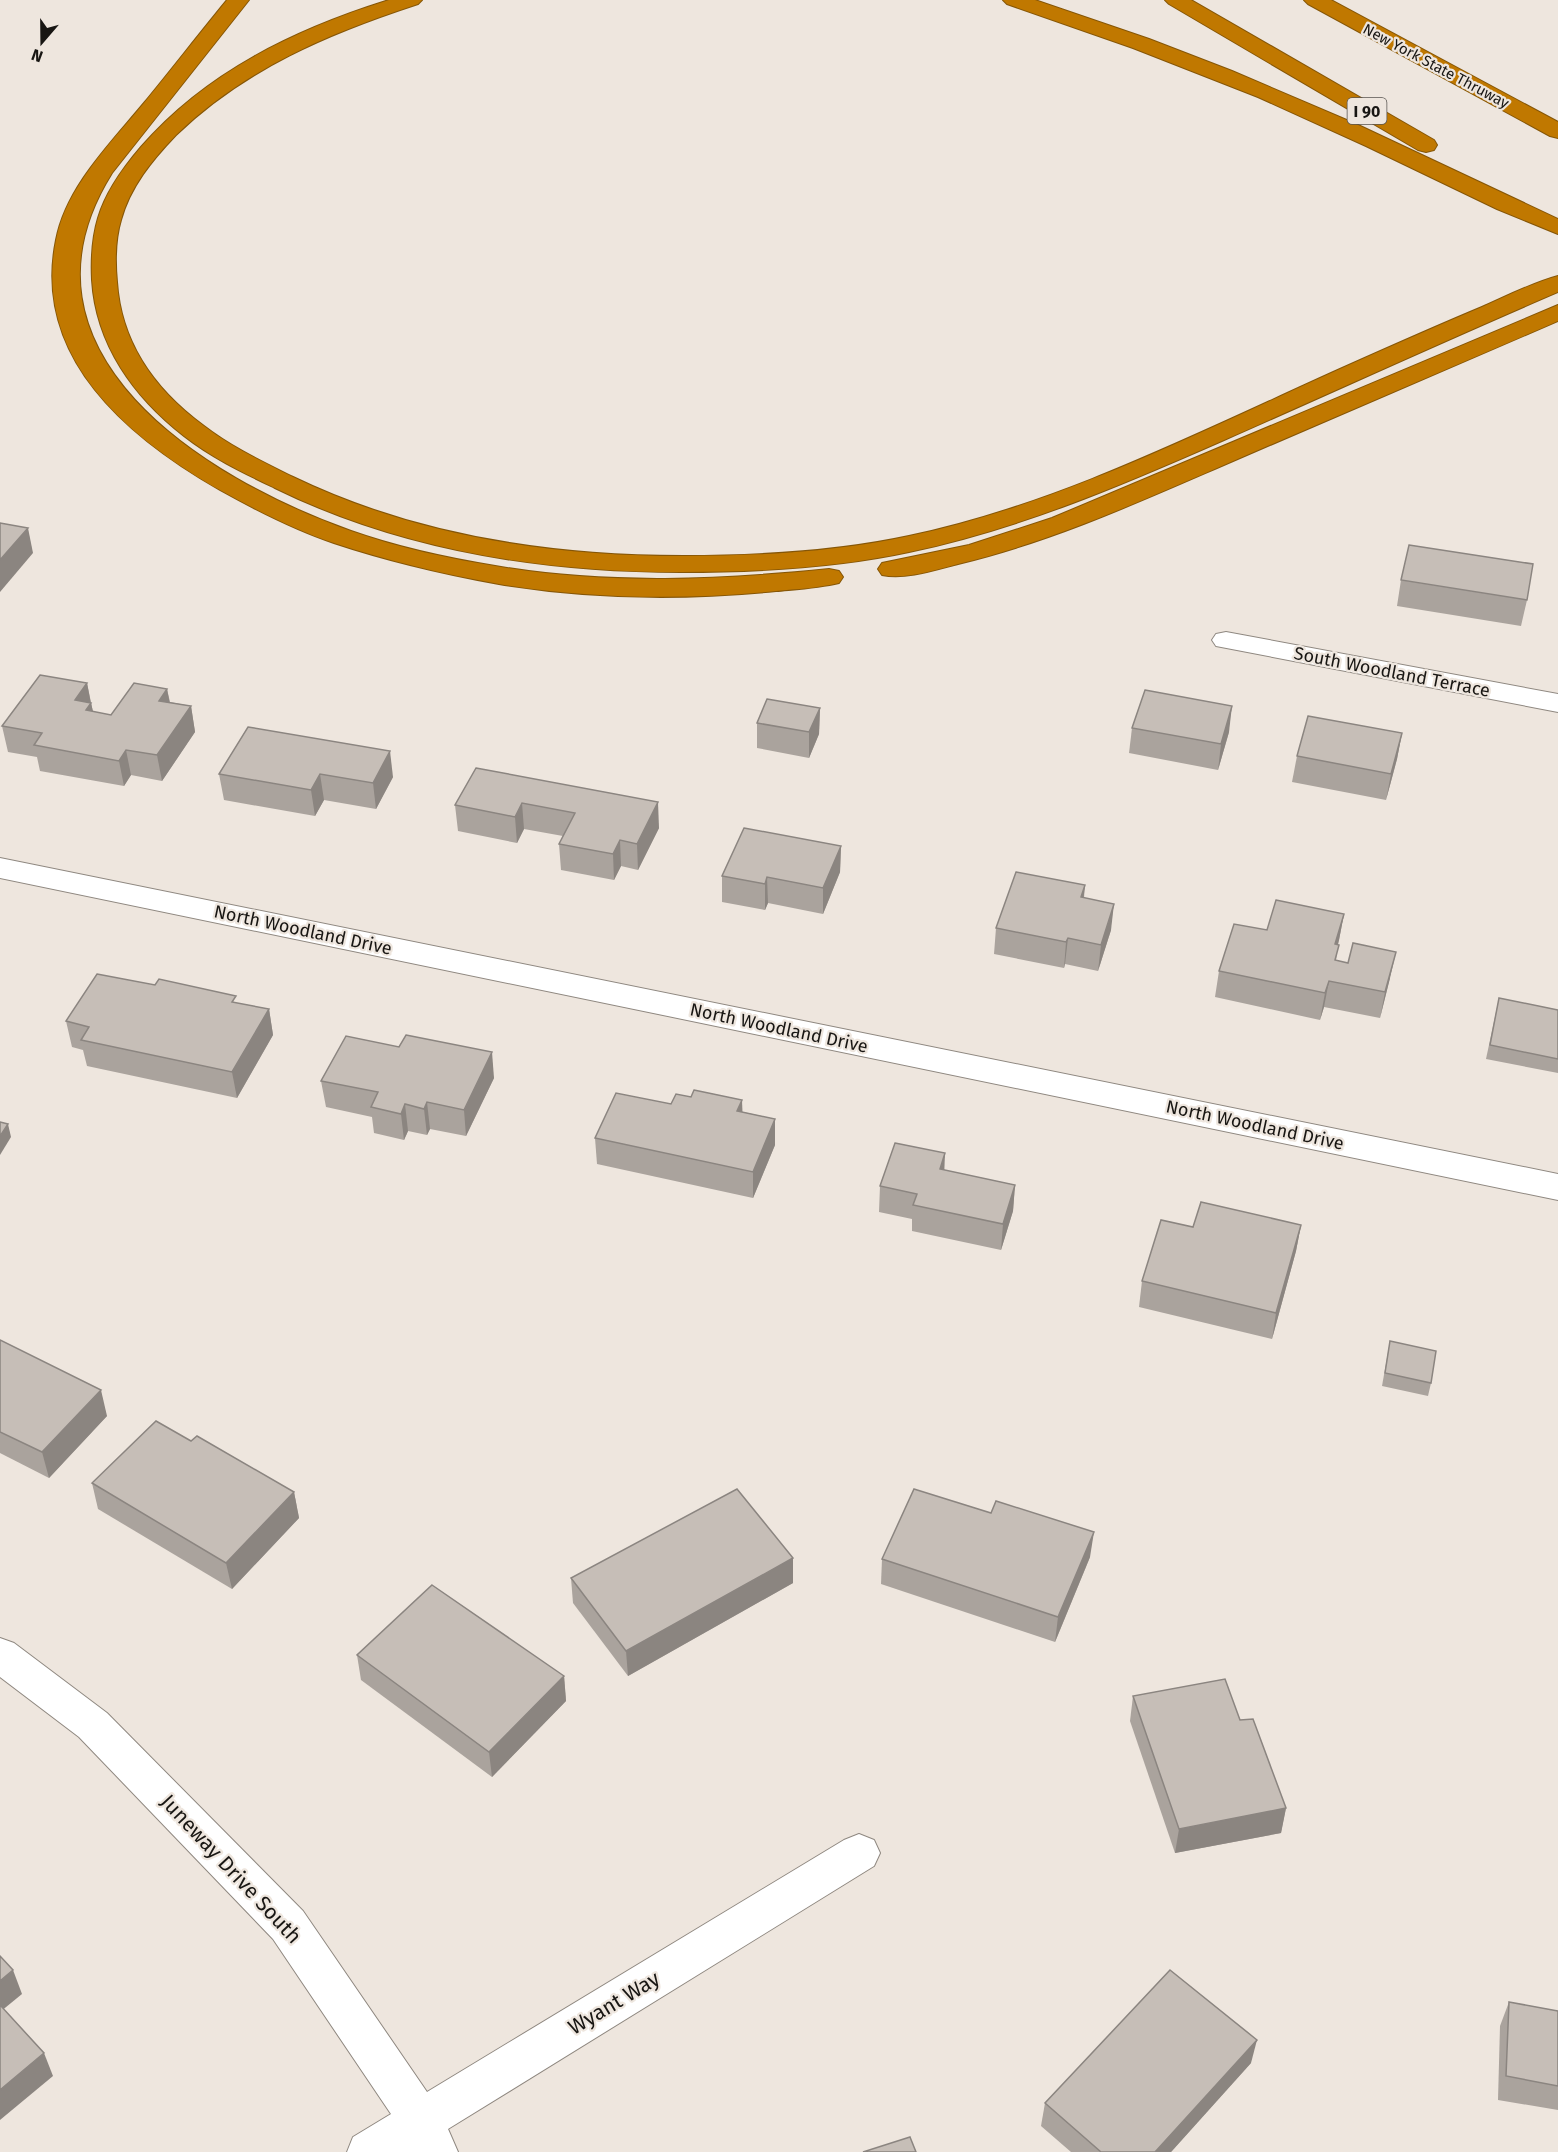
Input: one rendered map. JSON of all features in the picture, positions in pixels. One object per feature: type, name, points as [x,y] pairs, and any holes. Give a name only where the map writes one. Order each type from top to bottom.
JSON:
[{"type":"highway","points":[[238,0],[91,184],[68,237],[64,293],[71,326],[104,388],[155,439],[230,488],[314,528],[419,560],[492,575],[642,590],[778,584],[923,565],[1021,539],[1139,493],[1558,312]]},
{"type":"highway","points":[[411,0],[354,17],[294,43],[229,79],[181,115],[136,165],[113,207],[102,250],[106,312],[123,357],[158,399],[213,445],[303,493],[420,536],[584,562],[680,564],[818,559],[910,544],[1008,518],[1165,456],[1555,284]]},
{"type":"highway","points":[[1014,0],[1096,26],[1228,76],[1350,130],[1508,207],[1558,227]]},
{"type":"highway","name":"I 90","points":[[1176,0],[1558,221]]},
{"type":"highway","name":"New York State Thruway","points":[[1315,0],[1558,131]]},
{"type":"street","name":"South Woodland Terrace","points":[[1226,640],[1558,703]]},
{"type":"street","name":"North Woodland Drive","points":[[0,868],[1558,1187]]},
{"type":"street","name":"Juneway Drive South","points":[[0,1655],[93,1725],[288,1925],[429,2136]]},
{"type":"street","name":"Wyant Way","points":[[369,2152],[429,2136],[859,1853]]},
{"type":"building","points":[[0,523],[28,528],[0,560]]},
{"type":"building","points":[[1409,545],[1533,564],[1527,600],[1401,580]]},
{"type":"building","points":[[40,675],[87,683],[75,700],[91,703],[86,710],[111,715],[134,683],[167,689],[159,701],[191,706],[157,755],[126,750],[119,761],[34,745],[42,733],[2,726]]},
{"type":"building","points":[[1145,690],[1232,706],[1221,744],[1132,728]]},
{"type":"building","points":[[767,699],[820,708],[809,732],[757,723]]},
{"type":"building","points":[[1308,716],[1402,733],[1391,774],[1297,756]]},
{"type":"building","points":[[248,727],[390,751],[373,783],[320,774],[311,790],[219,774]]},
{"type":"building","points":[[476,768],[658,802],[637,844],[620,840],[613,854],[559,844],[575,813],[522,803],[515,817],[455,805]]},
{"type":"building","points":[[744,828],[841,846],[823,888],[767,877],[765,884],[722,876]]},
{"type":"building","points":[[1016,872],[1085,885],[1081,897],[1114,904],[1101,945],[1068,938],[1066,942],[996,928]]},
{"type":"building","points":[[1276,900],[1344,914],[1335,944],[1339,945],[1335,960],[1348,963],[1353,943],[1396,952],[1385,992],[1329,981],[1325,993],[1219,971],[1234,924],[1267,930]]},
{"type":"building","points":[[97,974],[155,985],[159,979],[236,996],[232,1002],[269,1009],[232,1072],[81,1040],[89,1027],[66,1021]]},
{"type":"building","points":[[1499,998],[1558,1010],[1558,1059],[1490,1045]]},
{"type":"building","points":[[406,1035],[492,1052],[464,1110],[427,1102],[424,1109],[405,1104],[401,1114],[371,1107],[378,1092],[321,1081],[346,1036],[399,1047]]},
{"type":"building","points":[[694,1090],[742,1100],[737,1111],[775,1119],[753,1172],[595,1138],[616,1093],[671,1104],[676,1094],[691,1097]]},
{"type":"building","points":[[0,1122],[8,1124],[0,1136]]},
{"type":"building","points":[[895,1143],[945,1153],[940,1169],[1015,1185],[1003,1224],[913,1205],[917,1194],[880,1186]]},
{"type":"building","points":[[1201,1202],[1301,1225],[1276,1313],[1142,1281],[1161,1220],[1193,1227]]},
{"type":"building","points":[[0,1340],[101,1390],[42,1452],[0,1432]]},
{"type":"building","points":[[1390,1341],[1436,1351],[1431,1383],[1385,1373]]},
{"type":"building","points":[[156,1421],[191,1441],[197,1436],[294,1492],[226,1563],[92,1483]]},
{"type":"building","points":[[737,1489],[793,1558],[626,1651],[571,1578]]},
{"type":"building","points":[[914,1489],[991,1513],[996,1501],[1094,1532],[1058,1617],[882,1559]]},
{"type":"building","points":[[432,1585],[564,1676],[489,1752],[357,1655]]},
{"type":"building","points":[[1225,1679],[1240,1720],[1253,1719],[1286,1808],[1179,1829],[1133,1696]]},
{"type":"building","points":[[0,1956],[13,1970],[0,1981]]},
{"type":"building","points":[[1170,1970],[1257,2040],[1155,2152],[1101,2152],[1045,2103]]},
{"type":"building","points":[[1509,2002],[1558,2011],[1558,2086],[1506,2076]]},
{"type":"building","points":[[0,2005],[44,2053],[0,2090]]},
{"type":"building","points":[[910,2137],[916,2152],[863,2152]]}]
